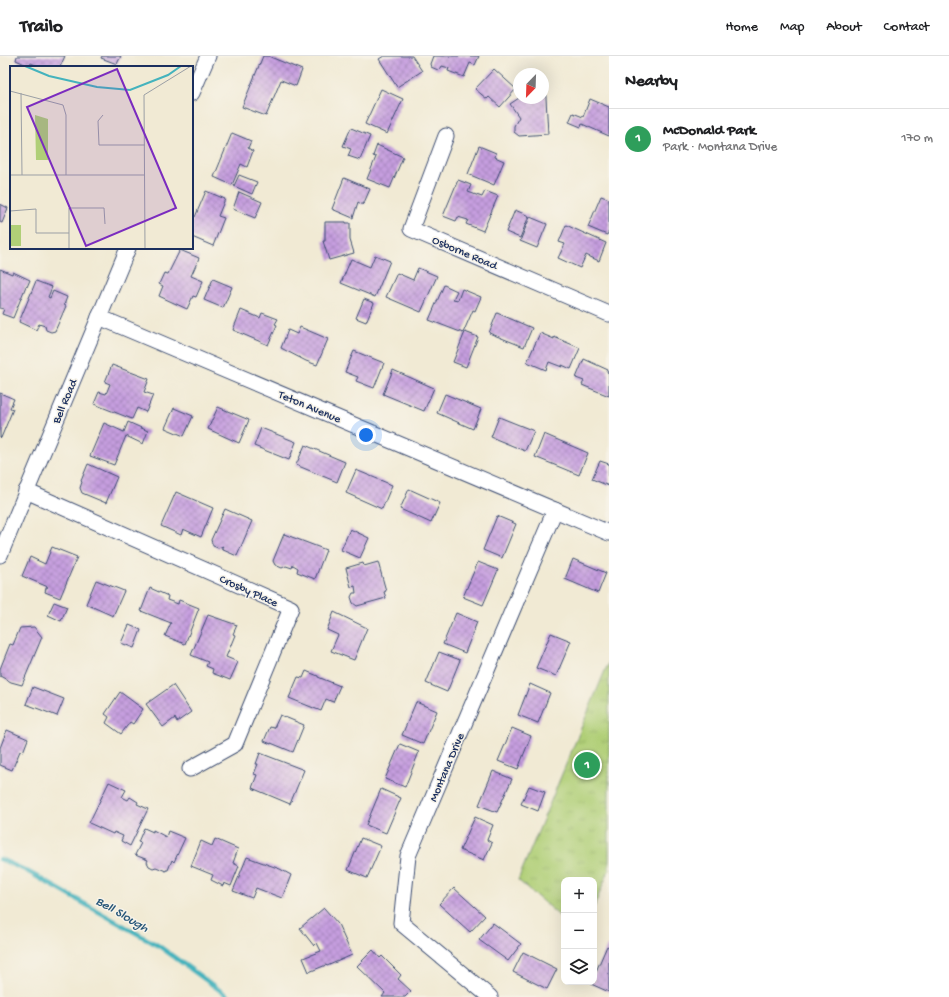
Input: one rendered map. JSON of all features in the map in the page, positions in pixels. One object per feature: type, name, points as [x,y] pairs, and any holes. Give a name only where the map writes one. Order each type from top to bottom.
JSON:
[{"type":"street","points":[[193,91],[208,56]]},
{"type":"street","name":"Osborne Road","points":[[446,136],[411,229],[609,314]]},
{"type":"street","name":"Bell Road","points":[[0,555],[128,249]]},
{"type":"street","name":"Teton Avenue","points":[[99,317],[609,533]]},
{"type":"street","name":"Crosby Place","points":[[26,491],[291,608],[234,744],[190,769]]},
{"type":"street","name":"Montana Drive","points":[[490,997],[401,923],[408,856],[555,510]]},
{"type":"green space","points":[[609,661],[609,870],[597,900],[597,877],[561,877],[561,917],[518,880]]},
{"type":"building","points":[[17,56],[65,56],[60,66],[38,66],[31,63],[29,66],[16,60]]},
{"type":"building","points":[[102,56],[121,56],[117,64],[101,58]]},
{"type":"building","points":[[263,56],[268,56],[302,70],[296,86],[281,80],[266,116],[242,107]]},
{"type":"building","points":[[384,56],[412,56],[422,71],[397,87],[379,59]]},
{"type":"building","points":[[433,56],[479,56],[475,65],[470,63],[464,77],[448,71],[449,68],[442,66],[438,70],[431,67],[430,64]]},
{"type":"building","points":[[494,69],[513,86],[513,92],[500,107],[489,97],[487,99],[475,89]]},
{"type":"building","points":[[381,89],[403,99],[387,134],[365,124]]},
{"type":"building","points":[[590,99],[609,107],[609,136],[582,124],[581,127],[569,122],[573,113],[583,117]]},
{"type":"building","points":[[513,102],[513,104],[546,104],[548,134],[519,136],[514,132],[514,126],[519,117],[510,104]]},
{"type":"building","points":[[351,128],[370,136],[360,160],[348,156],[351,149],[343,146]]},
{"type":"building","points":[[232,133],[251,141],[248,148],[253,151],[247,167],[241,164],[232,185],[214,177]]},
{"type":"building","points":[[377,145],[403,157],[390,188],[367,179],[376,157],[373,156]]},
{"type":"building","points":[[479,146],[496,153],[495,157],[504,161],[494,185],[468,174]]},
{"type":"building","points":[[239,175],[257,182],[252,194],[234,186]]},
{"type":"building","points":[[344,178],[370,189],[363,205],[358,202],[353,218],[332,209]]},
{"type":"building","points":[[458,180],[471,185],[468,192],[482,197],[485,191],[498,196],[483,231],[466,224],[468,220],[458,217],[456,221],[443,216]]},
{"type":"building","points":[[206,191],[225,199],[218,216],[224,218],[213,246],[193,237],[193,218],[194,216],[195,217]]},
{"type":"building","points":[[239,192],[262,202],[255,218],[233,209]]},
{"type":"building","points":[[601,196],[609,199],[609,231],[607,235],[588,227]]},
{"type":"building","points":[[0,204],[8,208],[2,223],[0,222]]},
{"type":"building","points":[[515,210],[529,216],[520,238],[506,232]]},
{"type":"building","points":[[530,217],[547,224],[537,248],[520,241]]},
{"type":"building","points":[[325,222],[350,223],[350,240],[354,253],[329,260],[323,241],[325,241]]},
{"type":"building","points":[[566,225],[606,243],[599,261],[586,255],[580,268],[558,258],[565,244],[559,242]]},
{"type":"building","points":[[180,250],[199,258],[191,276],[203,281],[196,297],[193,296],[187,309],[159,296],[163,286],[159,284],[164,273],[168,274]]},
{"type":"building","points":[[375,255],[390,261],[375,297],[341,283],[351,259],[370,267]]},
{"type":"building","points":[[418,268],[437,276],[421,312],[386,297],[397,273],[413,280]]},
{"type":"building","points":[[0,269],[12,274],[13,272],[30,280],[27,287],[26,286],[13,318],[2,314],[4,309],[0,308]]},
{"type":"building","points":[[213,279],[232,287],[223,308],[204,300]]},
{"type":"building","points":[[36,281],[52,287],[48,297],[50,298],[53,291],[67,297],[64,305],[66,306],[55,331],[51,332],[46,330],[45,326],[39,324],[36,330],[19,322]]},
{"type":"building","points":[[444,285],[457,291],[453,299],[458,300],[462,289],[481,297],[475,311],[473,310],[463,333],[429,320]]},
{"type":"building","points":[[364,299],[374,303],[366,322],[356,318]]},
{"type":"building","points":[[241,310],[260,318],[262,313],[278,319],[275,324],[277,325],[268,345],[233,330]]},
{"type":"building","points":[[497,313],[532,328],[524,347],[489,333]]},
{"type":"building","points":[[300,327],[328,339],[317,365],[281,348],[288,330],[297,334]]},
{"type":"building","points":[[465,332],[478,337],[466,367],[453,362]]},
{"type":"building","points":[[540,333],[580,348],[571,369],[549,362],[546,370],[527,362]]},
{"type":"building","points":[[354,351],[384,363],[374,388],[356,381],[358,377],[345,372]]},
{"type":"building","points":[[584,359],[608,370],[609,396],[582,385],[584,381],[576,378]]},
{"type":"building","points":[[112,365],[149,379],[144,392],[153,395],[146,412],[137,408],[132,419],[94,404],[99,392],[106,394],[110,384],[105,382]]},
{"type":"building","points":[[393,370],[434,388],[424,411],[383,394]]},
{"type":"building","points":[[0,393],[14,399],[10,408],[13,409],[1,438],[0,437]]},
{"type":"building","points":[[445,394],[481,409],[473,429],[437,413]]},
{"type":"building","points":[[218,407],[249,420],[239,443],[208,429]]},
{"type":"building","points":[[174,408],[193,416],[184,436],[165,428]]},
{"type":"building","points":[[499,417],[534,431],[525,451],[491,437]]},
{"type":"building","points":[[128,422],[148,431],[143,444],[126,436],[114,465],[90,456],[104,423],[124,432]]},
{"type":"building","points":[[261,428],[296,442],[289,460],[254,446]]},
{"type":"building","points":[[544,434],[588,453],[579,475],[535,457]]},
{"type":"building","points":[[305,445],[345,462],[337,482],[296,465]]},
{"type":"building","points":[[600,461],[609,464],[609,486],[592,479]]},
{"type":"building","points":[[88,464],[117,477],[106,503],[82,493],[80,488],[81,481]]},
{"type":"building","points":[[356,470],[392,485],[382,509],[346,493]]},
{"type":"building","points":[[409,489],[440,503],[431,523],[400,509]]},
{"type":"building","points":[[176,492],[213,508],[201,537],[183,529],[181,535],[161,526]]},
{"type":"building","points":[[225,509],[252,521],[237,556],[221,549],[223,546],[218,548],[213,546],[211,540]]},
{"type":"building","points":[[497,516],[516,524],[502,558],[483,550]]},
{"type":"building","points":[[350,529],[369,538],[360,558],[341,550]]},
{"type":"building","points":[[284,534],[326,550],[315,579],[297,572],[298,568],[293,565],[292,568],[286,566],[282,568],[275,565],[273,561]]},
{"type":"building","points":[[52,547],[77,557],[60,598],[45,592],[46,588],[48,587],[22,576],[30,557],[45,564]]},
{"type":"building","points":[[573,559],[606,573],[598,593],[565,579]]},
{"type":"building","points":[[378,562],[386,591],[384,592],[386,598],[357,606],[353,603],[351,597],[353,593],[356,593],[355,586],[351,587],[346,568],[363,563],[364,566]]},
{"type":"building","points":[[478,562],[498,570],[483,605],[463,597]]},
{"type":"building","points":[[96,580],[124,591],[113,616],[86,604]]},
{"type":"building","points":[[150,588],[168,596],[167,600],[178,604],[179,600],[199,608],[185,644],[165,636],[171,623],[141,611]]},
{"type":"building","points":[[54,602],[67,607],[61,621],[48,615]]},
{"type":"building","points":[[334,612],[367,628],[354,660],[331,651],[338,635],[327,630]]},
{"type":"building","points":[[456,613],[477,622],[465,653],[443,644]]},
{"type":"building","points":[[208,615],[237,625],[233,634],[235,635],[226,657],[238,662],[230,680],[212,673],[213,669],[206,666],[208,662],[191,655]]},
{"type":"building","points":[[129,625],[141,630],[134,648],[121,643]]},
{"type":"building","points":[[34,627],[42,637],[22,685],[11,682],[0,676],[0,669],[10,644],[13,645],[20,628]]},
{"type":"building","points":[[551,633],[571,641],[556,676],[536,668]]},
{"type":"building","points":[[439,652],[460,660],[447,692],[426,683]]},
{"type":"building","points":[[306,671],[340,686],[333,702],[326,699],[321,711],[289,698],[298,677],[303,678]]},
{"type":"building","points":[[530,684],[550,693],[538,723],[518,715]]},
{"type":"building","points":[[173,685],[191,712],[177,722],[175,718],[163,727],[146,704]]},
{"type":"building","points":[[33,687],[64,699],[57,716],[26,704]]},
{"type":"building","points":[[120,692],[143,709],[133,724],[130,722],[121,734],[106,723],[109,717],[105,714]]},
{"type":"building","points":[[416,702],[437,711],[423,744],[402,735]]},
{"type":"building","points":[[280,715],[304,725],[293,752],[264,741],[270,727],[274,728]]},
{"type":"building","points":[[512,728],[531,736],[518,769],[498,761]]},
{"type":"building","points":[[7,730],[28,739],[23,752],[20,751],[12,770],[0,765],[0,748]]},
{"type":"building","points":[[400,744],[419,752],[405,787],[385,779]]},
{"type":"building","points":[[260,753],[304,770],[290,804],[252,788],[257,775],[254,774]]},
{"type":"building","points":[[493,771],[512,779],[497,812],[479,805]]},
{"type":"building","points":[[109,782],[126,790],[122,797],[128,800],[130,797],[138,802],[137,804],[148,809],[130,846],[121,841],[123,836],[114,832],[113,834],[89,823]]},
{"type":"building","points":[[529,786],[545,792],[538,811],[521,804]]},
{"type":"building","points":[[381,789],[401,798],[386,833],[366,825]]},
{"type":"building","points":[[475,817],[493,825],[487,840],[492,843],[484,860],[460,850]]},
{"type":"building","points":[[144,828],[153,832],[153,830],[166,837],[168,831],[185,838],[174,862],[172,860],[168,870],[166,871],[156,867],[153,868],[149,866],[147,862],[148,860],[135,855],[141,843],[138,842]]},
{"type":"building","points":[[361,838],[381,846],[367,878],[348,870]]},
{"type":"building","points":[[215,839],[238,849],[233,863],[239,866],[231,886],[224,883],[223,886],[211,880],[213,875],[191,866],[201,841],[212,846]]},
{"type":"building","points":[[247,857],[280,869],[291,875],[282,898],[256,888],[252,898],[233,891]]},
{"type":"building","points":[[454,888],[485,916],[470,932],[439,904]]},
{"type":"building","points":[[324,908],[338,924],[352,955],[309,972],[303,958],[321,951],[317,943],[314,946],[300,928]]},
{"type":"building","points":[[493,923],[521,944],[508,961],[479,940]]},
{"type":"building","points":[[607,946],[609,947],[609,992],[593,985],[597,985],[597,969]]},
{"type":"building","points":[[373,950],[380,958],[382,956],[401,975],[398,979],[411,991],[405,997],[382,997],[385,993],[357,966]]},
{"type":"building","points":[[523,952],[557,969],[547,989],[513,972]]},
{"type":"waterway","name":"Bell Slough","points":[[0,859],[25,870],[159,946],[229,997]]},
{"type":"place","name":"McDonald Park","points":[[587,765]]}]
